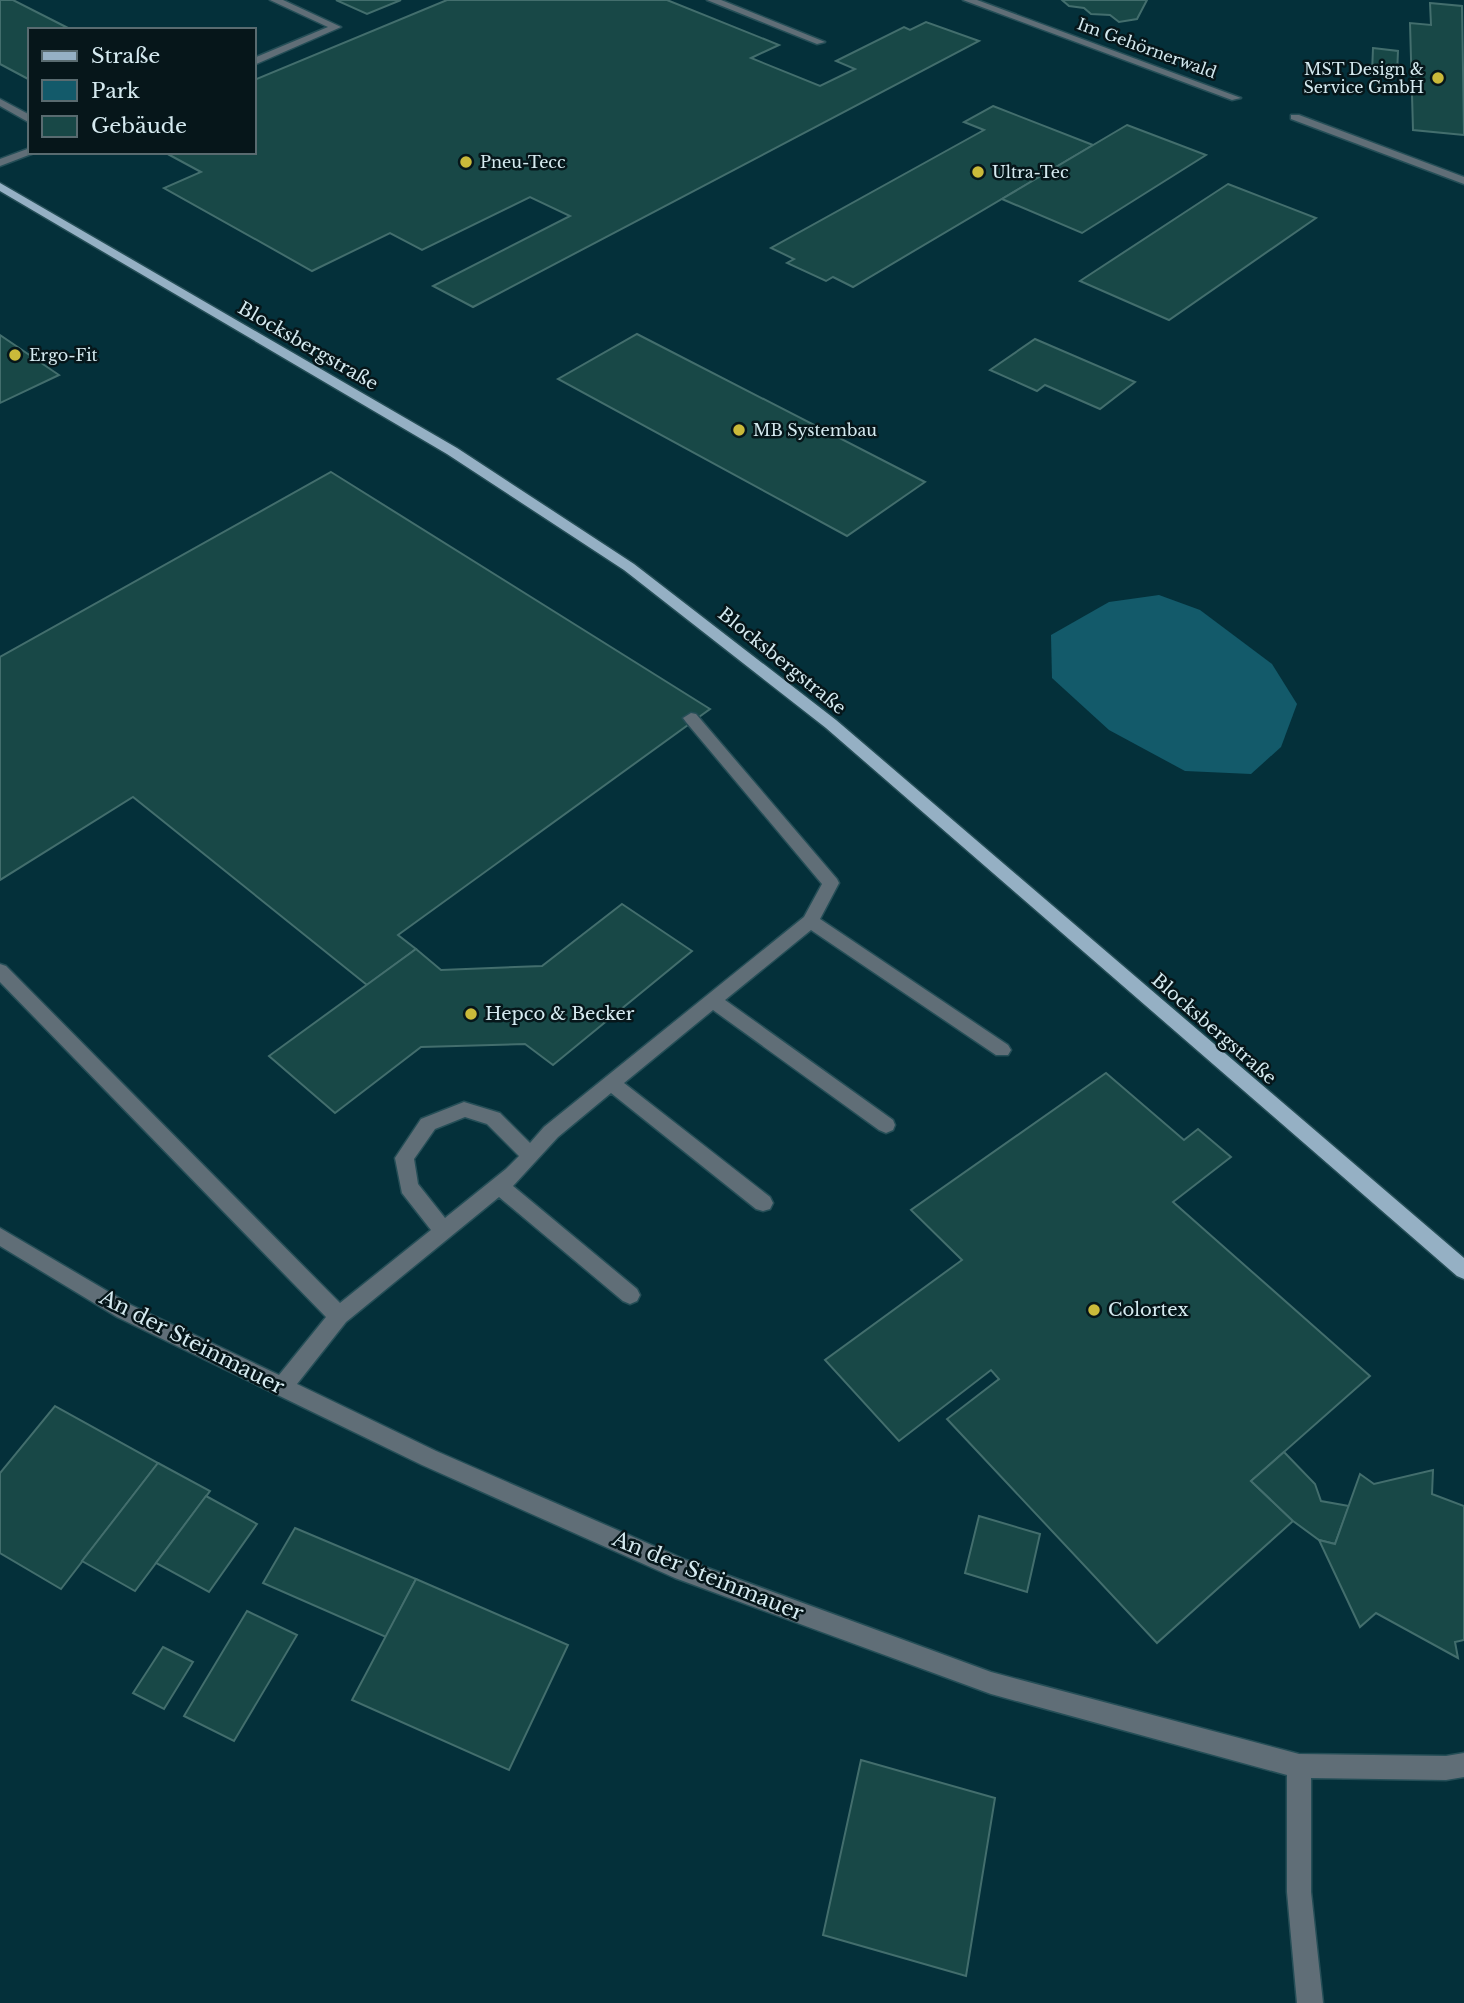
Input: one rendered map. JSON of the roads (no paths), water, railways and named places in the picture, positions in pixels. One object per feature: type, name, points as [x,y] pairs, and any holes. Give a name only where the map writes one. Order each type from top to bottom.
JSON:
[{"type":"main road","name":"Blocksbergstraße","points":[[0,186],[452,451],[629,567],[831,724],[1464,1270]]},
{"type":"street","points":[[256,61],[336,27],[275,0]]},
{"type":"street","points":[[712,0],[820,42]]},
{"type":"street","name":"Im Gehörnerwald","points":[[968,0],[1236,98]]},
{"type":"street","points":[[0,102],[28,119]]},
{"type":"street","points":[[1295,117],[1464,181]]},
{"type":"street","points":[[0,163],[28,152]]},
{"type":"street","points":[[282,1387],[339,1316],[499,1186],[551,1132],[810,921],[831,883],[691,718]]},
{"type":"street","points":[[810,921],[1002,1050]]},
{"type":"street","points":[[0,971],[339,1316]]},
{"type":"street","points":[[712,1000],[886,1125]]},
{"type":"street","points":[[611,1083],[763,1203]]},
{"type":"street","points":[[444,1231],[409,1187],[404,1158],[428,1124],[464,1109],[494,1118],[530,1155]]},
{"type":"street","points":[[499,1186],[630,1295]]},
{"type":"street","name":"An der Steinmauer","points":[[0,1236],[124,1311],[429,1458],[683,1570],[991,1683],[1299,1766],[1446,1768],[1464,1765]]},
{"type":"street","points":[[1299,1766],[1299,1892],[1310,2003]]},
{"type":"place","name":"MST Design & Service GmbH","points":[[1438,78]]},
{"type":"place","name":"Pneu-Tecc","points":[[466,162]]},
{"type":"place","name":"Ultra-Tec","points":[[978,172]]},
{"type":"place","name":"Ergo-Fit","points":[[15,355]]},
{"type":"place","name":"MB Systembau","points":[[739,430]]},
{"type":"place","name":"Hepco & Becker","points":[[471,1014]]},
{"type":"place","name":"Colortex","points":[[1094,1310]]}]
